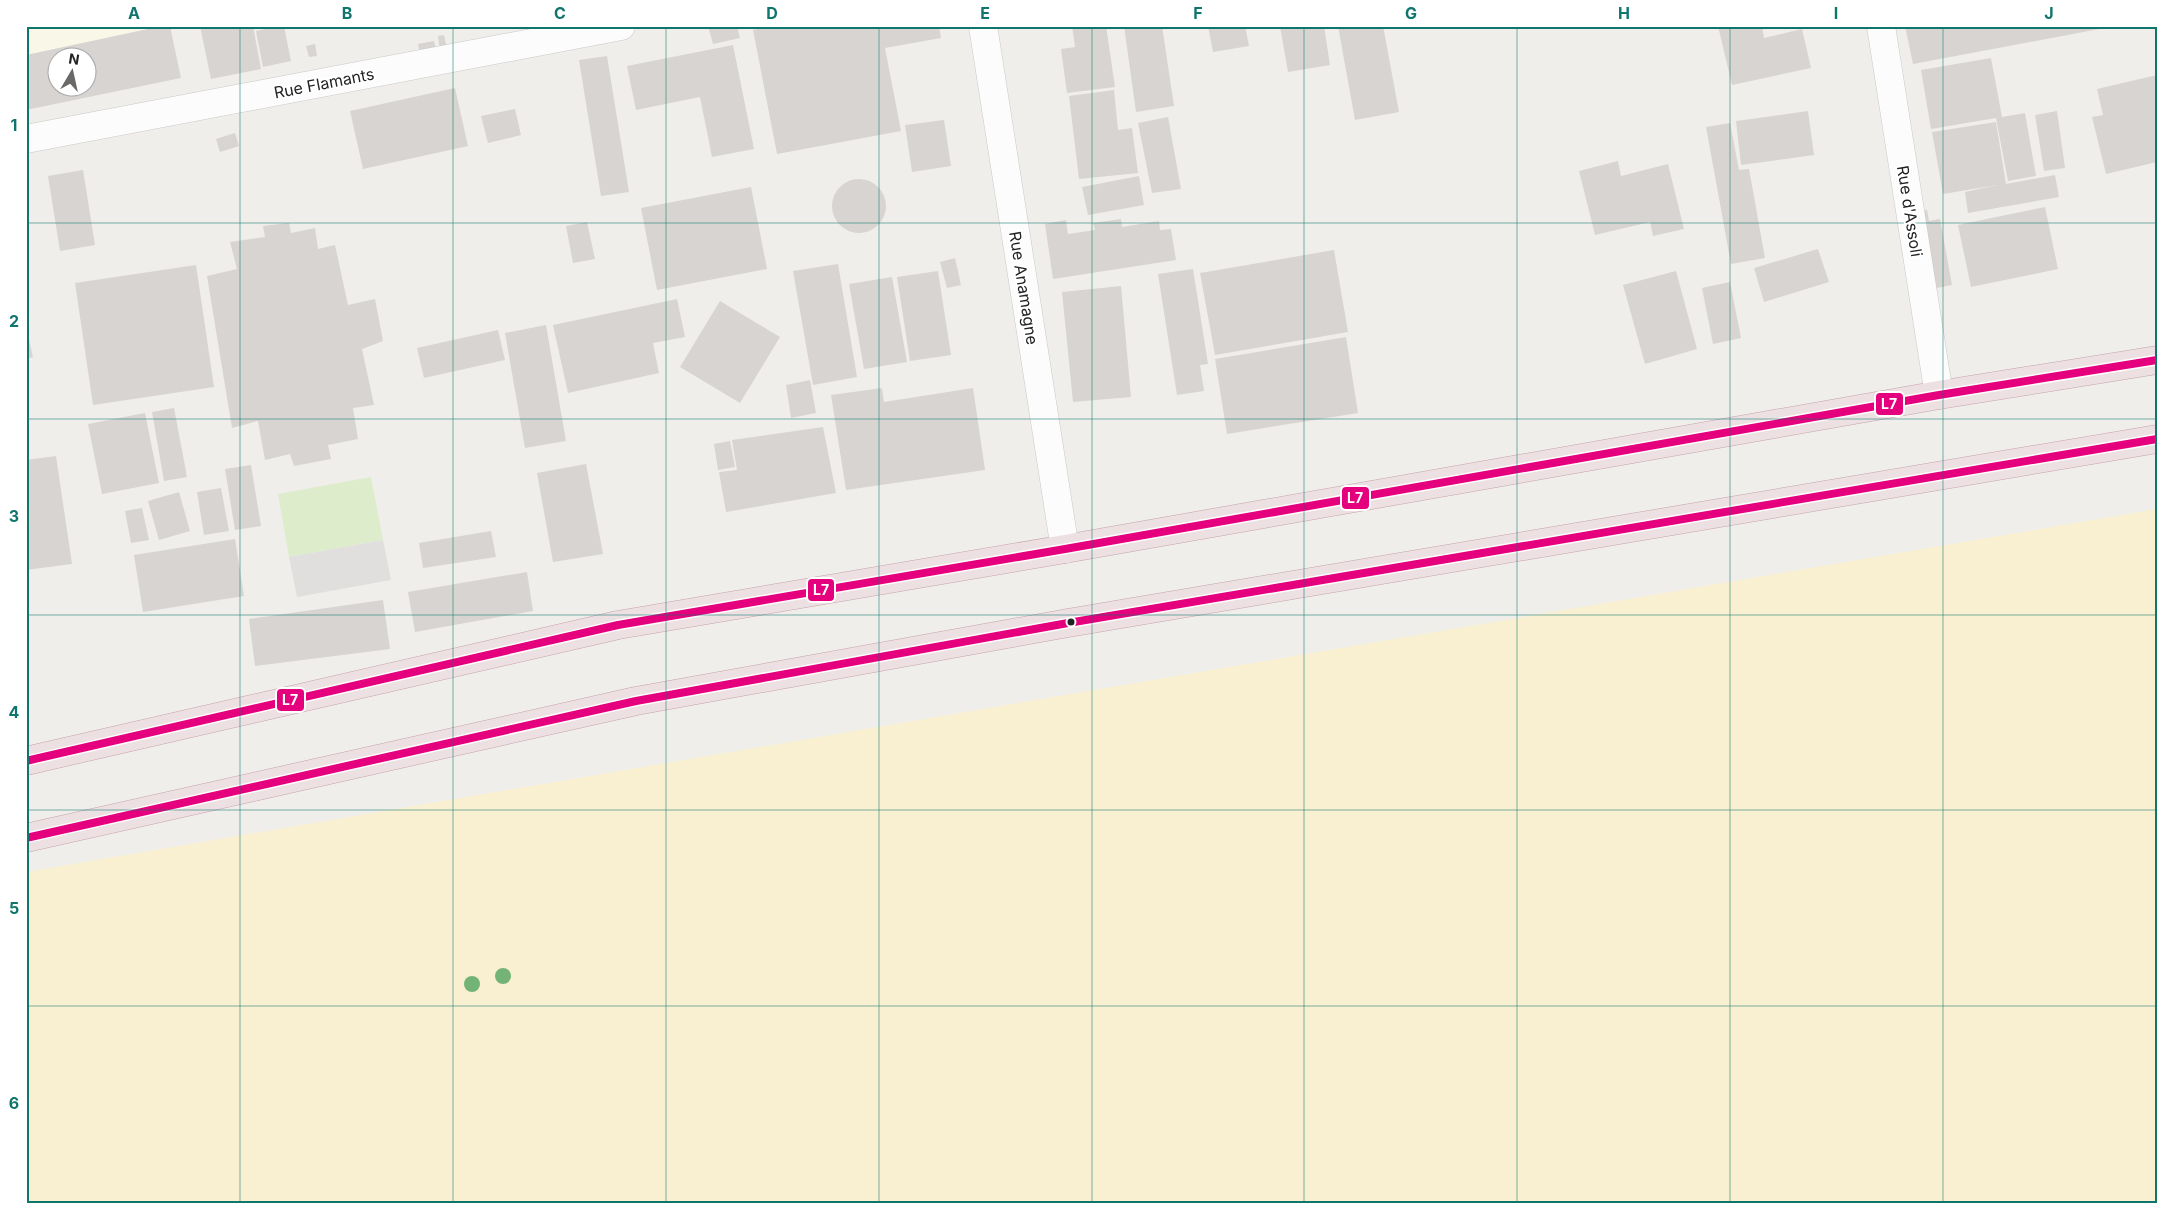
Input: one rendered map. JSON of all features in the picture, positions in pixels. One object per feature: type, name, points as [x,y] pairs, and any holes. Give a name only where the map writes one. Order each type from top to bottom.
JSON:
[{"type":"highway","points":[[26,762],[618,625],[1065,549],[1939,395],[2157,360]]},
{"type":"highway","points":[[26,838],[636,702],[1068,623],[2157,439]]},
{"type":"street","name":"Rue Flamants","points":[[26,139],[621,26]]},
{"type":"street","name":"Rue Anamagne","points":[[983,26],[1065,549]]},
{"type":"street","name":"Rue d'Assoli","points":[[1881,26],[1939,395]]},
{"type":"shaded area","points":[[26,26],[170,26],[181,78],[98,95],[98,48],[48,48],[48,98],[84,98],[26,110]]},
{"type":"shaded area","points":[[383,540],[391,580],[297,597],[289,557]]},
{"type":"green space","points":[[371,477],[383,540],[289,557],[278,494]]},
{"type":"sand","points":[[2157,509],[2157,1203],[26,1203],[26,872]]},
{"type":"building","points":[[162,26],[170,26],[181,78],[98,95],[98,48],[59,48]]},
{"type":"building","points":[[200,26],[253,26],[261,69],[211,79]]},
{"type":"building","points":[[284,26],[291,61],[263,67],[256,31]]},
{"type":"building","points":[[708,26],[737,26],[740,38],[713,44]]},
{"type":"building","points":[[773,26],[939,26],[941,38],[885,48],[901,131],[777,154],[753,30]]},
{"type":"building","points":[[1072,26],[1106,26],[1115,87],[1067,93],[1061,49],[1075,47]]},
{"type":"building","points":[[1124,26],[1162,26],[1174,106],[1136,112]]},
{"type":"building","points":[[1208,26],[1245,26],[1249,46],[1213,52]]},
{"type":"building","points":[[1280,26],[1324,26],[1330,65],[1288,72]]},
{"type":"building","points":[[1338,26],[1383,26],[1399,112],[1355,120]]},
{"type":"building","points":[[1718,26],[1762,26],[1764,38],[1802,29],[1811,68],[1732,85]]},
{"type":"building","points":[[1905,26],[2110,26],[2110,27],[1913,64]]},
{"type":"building","points":[[444,35],[447,49],[440,50],[438,36]]},
{"type":"building","points":[[434,41],[436,51],[420,54],[418,44]]},
{"type":"building","points":[[315,44],[317,56],[309,57],[306,46]]},
{"type":"building","points":[[733,45],[754,149],[712,157],[700,97],[636,110],[627,66]]},
{"type":"building","points":[[48,50],[48,98],[84,98],[26,110],[26,55]]},
{"type":"building","points":[[607,56],[629,192],[601,196],[579,60]]},
{"type":"building","points":[[1991,58],[2002,117],[2025,113],[2036,176],[2008,181],[1996,118],[1931,129],[1921,70]]},
{"type":"building","points":[[2157,75],[2157,162],[2106,174],[2092,117],[2103,115],[2097,89]]},
{"type":"building","points":[[455,88],[468,146],[363,169],[350,111]]},
{"type":"building","points":[[1114,90],[1118,130],[1132,128],[1138,173],[1079,179],[1069,96]]},
{"type":"building","points":[[515,109],[521,135],[488,143],[481,116]]},
{"type":"building","points":[[1808,111],[1814,155],[1741,165],[1736,121]]},
{"type":"building","points":[[2057,111],[2065,168],[2044,171],[2035,115]]},
{"type":"building","points":[[1168,117],[1181,189],[1152,193],[1138,123]]},
{"type":"building","points":[[944,120],[951,166],[912,172],[905,125]]},
{"type":"building","points":[[1996,122],[2006,184],[2055,175],[2059,197],[1968,213],[1965,192],[1997,185],[1943,194],[1932,132]]},
{"type":"building","points":[[1730,123],[1739,170],[1749,169],[1765,258],[1731,264],[1706,127]]},
{"type":"building","points":[[235,133],[239,146],[220,152],[216,139]]},
{"type":"building","points":[[1618,161],[1621,176],[1668,164],[1684,229],[1653,236],[1650,222],[1595,235],[1579,171]]},
{"type":"building","points":[[83,170],[95,245],[60,251],[48,176]]},
{"type":"building","points":[[1139,176],[1144,205],[1088,215],[1082,187]]},
{"type":"building","points":[[859,179],[869,181],[878,187],[884,196],[886,206],[884,216],[878,225],[869,231],[859,233],[849,231],[840,225],[834,216],[832,206],[834,196],[840,187],[849,181]]},
{"type":"building","points":[[751,187],[767,269],[657,290],[641,208]]},
{"type":"building","points":[[2045,207],[2058,269],[1971,287],[1958,225]]},
{"type":"building","points":[[1927,210],[1929,221],[1940,219],[1952,285],[1927,290],[1912,213]]},
{"type":"building","points":[[1121,219],[1122,227],[1159,221],[1160,230],[1171,229],[1176,260],[1053,279],[1045,224],[1066,220],[1068,234],[1095,230],[1093,223]]},
{"type":"building","points":[[587,222],[595,259],[573,263],[566,226]]},
{"type":"building","points":[[289,223],[291,233],[315,228],[318,249],[335,245],[348,305],[375,299],[383,341],[362,349],[374,405],[353,408],[358,439],[328,445],[331,459],[294,466],[290,454],[265,460],[258,421],[232,428],[207,276],[237,269],[230,242],[265,237],[263,226]]},
{"type":"building","points":[[1818,249],[1829,282],[1764,302],[1754,268]]},
{"type":"building","points":[[1334,250],[1348,332],[1215,355],[1200,273]]},
{"type":"building","points":[[955,258],[961,285],[947,288],[940,262]]},
{"type":"building","points":[[838,264],[857,377],[813,385],[793,271]]},
{"type":"building","points":[[196,265],[214,387],[93,405],[75,283]]},
{"type":"building","points":[[1193,269],[1208,364],[1200,365],[1204,391],[1177,395],[1158,274]]},
{"type":"building","points":[[938,271],[951,355],[910,361],[897,277]]},
{"type":"building","points":[[1676,271],[1697,349],[1645,364],[1623,285]]},
{"type":"building","points":[[892,277],[907,362],[864,369],[849,284]]},
{"type":"building","points":[[1730,282],[1741,338],[1713,344],[1702,288]]},
{"type":"building","points":[[1121,286],[1131,397],[1073,402],[1062,292]]},
{"type":"building","points":[[677,299],[685,337],[653,343],[659,373],[568,393],[553,325]]},
{"type":"building","points":[[720,301],[780,337],[740,403],[680,367]]},
{"type":"building","points":[[546,325],[566,441],[525,448],[505,333]]},
{"type":"building","points":[[26,326],[33,357],[26,359]]},
{"type":"building","points":[[498,330],[505,360],[424,378],[417,348]]},
{"type":"building","points":[[1346,337],[1358,413],[1227,434],[1215,359]]},
{"type":"building","points":[[810,380],[816,413],[791,418],[786,385]]},
{"type":"building","points":[[882,388],[884,402],[973,388],[985,470],[846,490],[831,395]]},
{"type":"building","points":[[174,408],[187,477],[164,481],[152,412]]},
{"type":"building","points":[[145,413],[159,483],[102,494],[88,424]]},
{"type":"building","points":[[823,427],[836,493],[726,512],[719,472],[737,470],[732,440]]},
{"type":"building","points":[[730,441],[735,467],[718,470],[714,444]]},
{"type":"building","points":[[56,456],[72,564],[26,570],[26,460]]},
{"type":"building","points":[[586,464],[603,554],[553,562],[537,473]]},
{"type":"building","points":[[251,465],[261,526],[235,530],[225,469]]},
{"type":"building","points":[[221,488],[229,531],[204,535],[197,492]]},
{"type":"building","points":[[179,492],[190,531],[159,540],[148,501]]},
{"type":"building","points":[[142,508],[149,540],[131,543],[125,511]]},
{"type":"building","points":[[491,531],[496,557],[423,568],[419,543]]},
{"type":"building","points":[[235,539],[244,596],[143,612],[134,555]]},
{"type":"building","points":[[527,572],[533,611],[415,632],[408,592]]},
{"type":"building","points":[[383,600],[390,649],[255,666],[249,619]]},
{"type":"transit line","name":"L7","points":[[26,761],[618,625],[1065,549],[1939,395],[2157,360]]},
{"type":"transit line","name":"L7","points":[[26,838],[636,701],[1068,623],[2157,439]]}]
